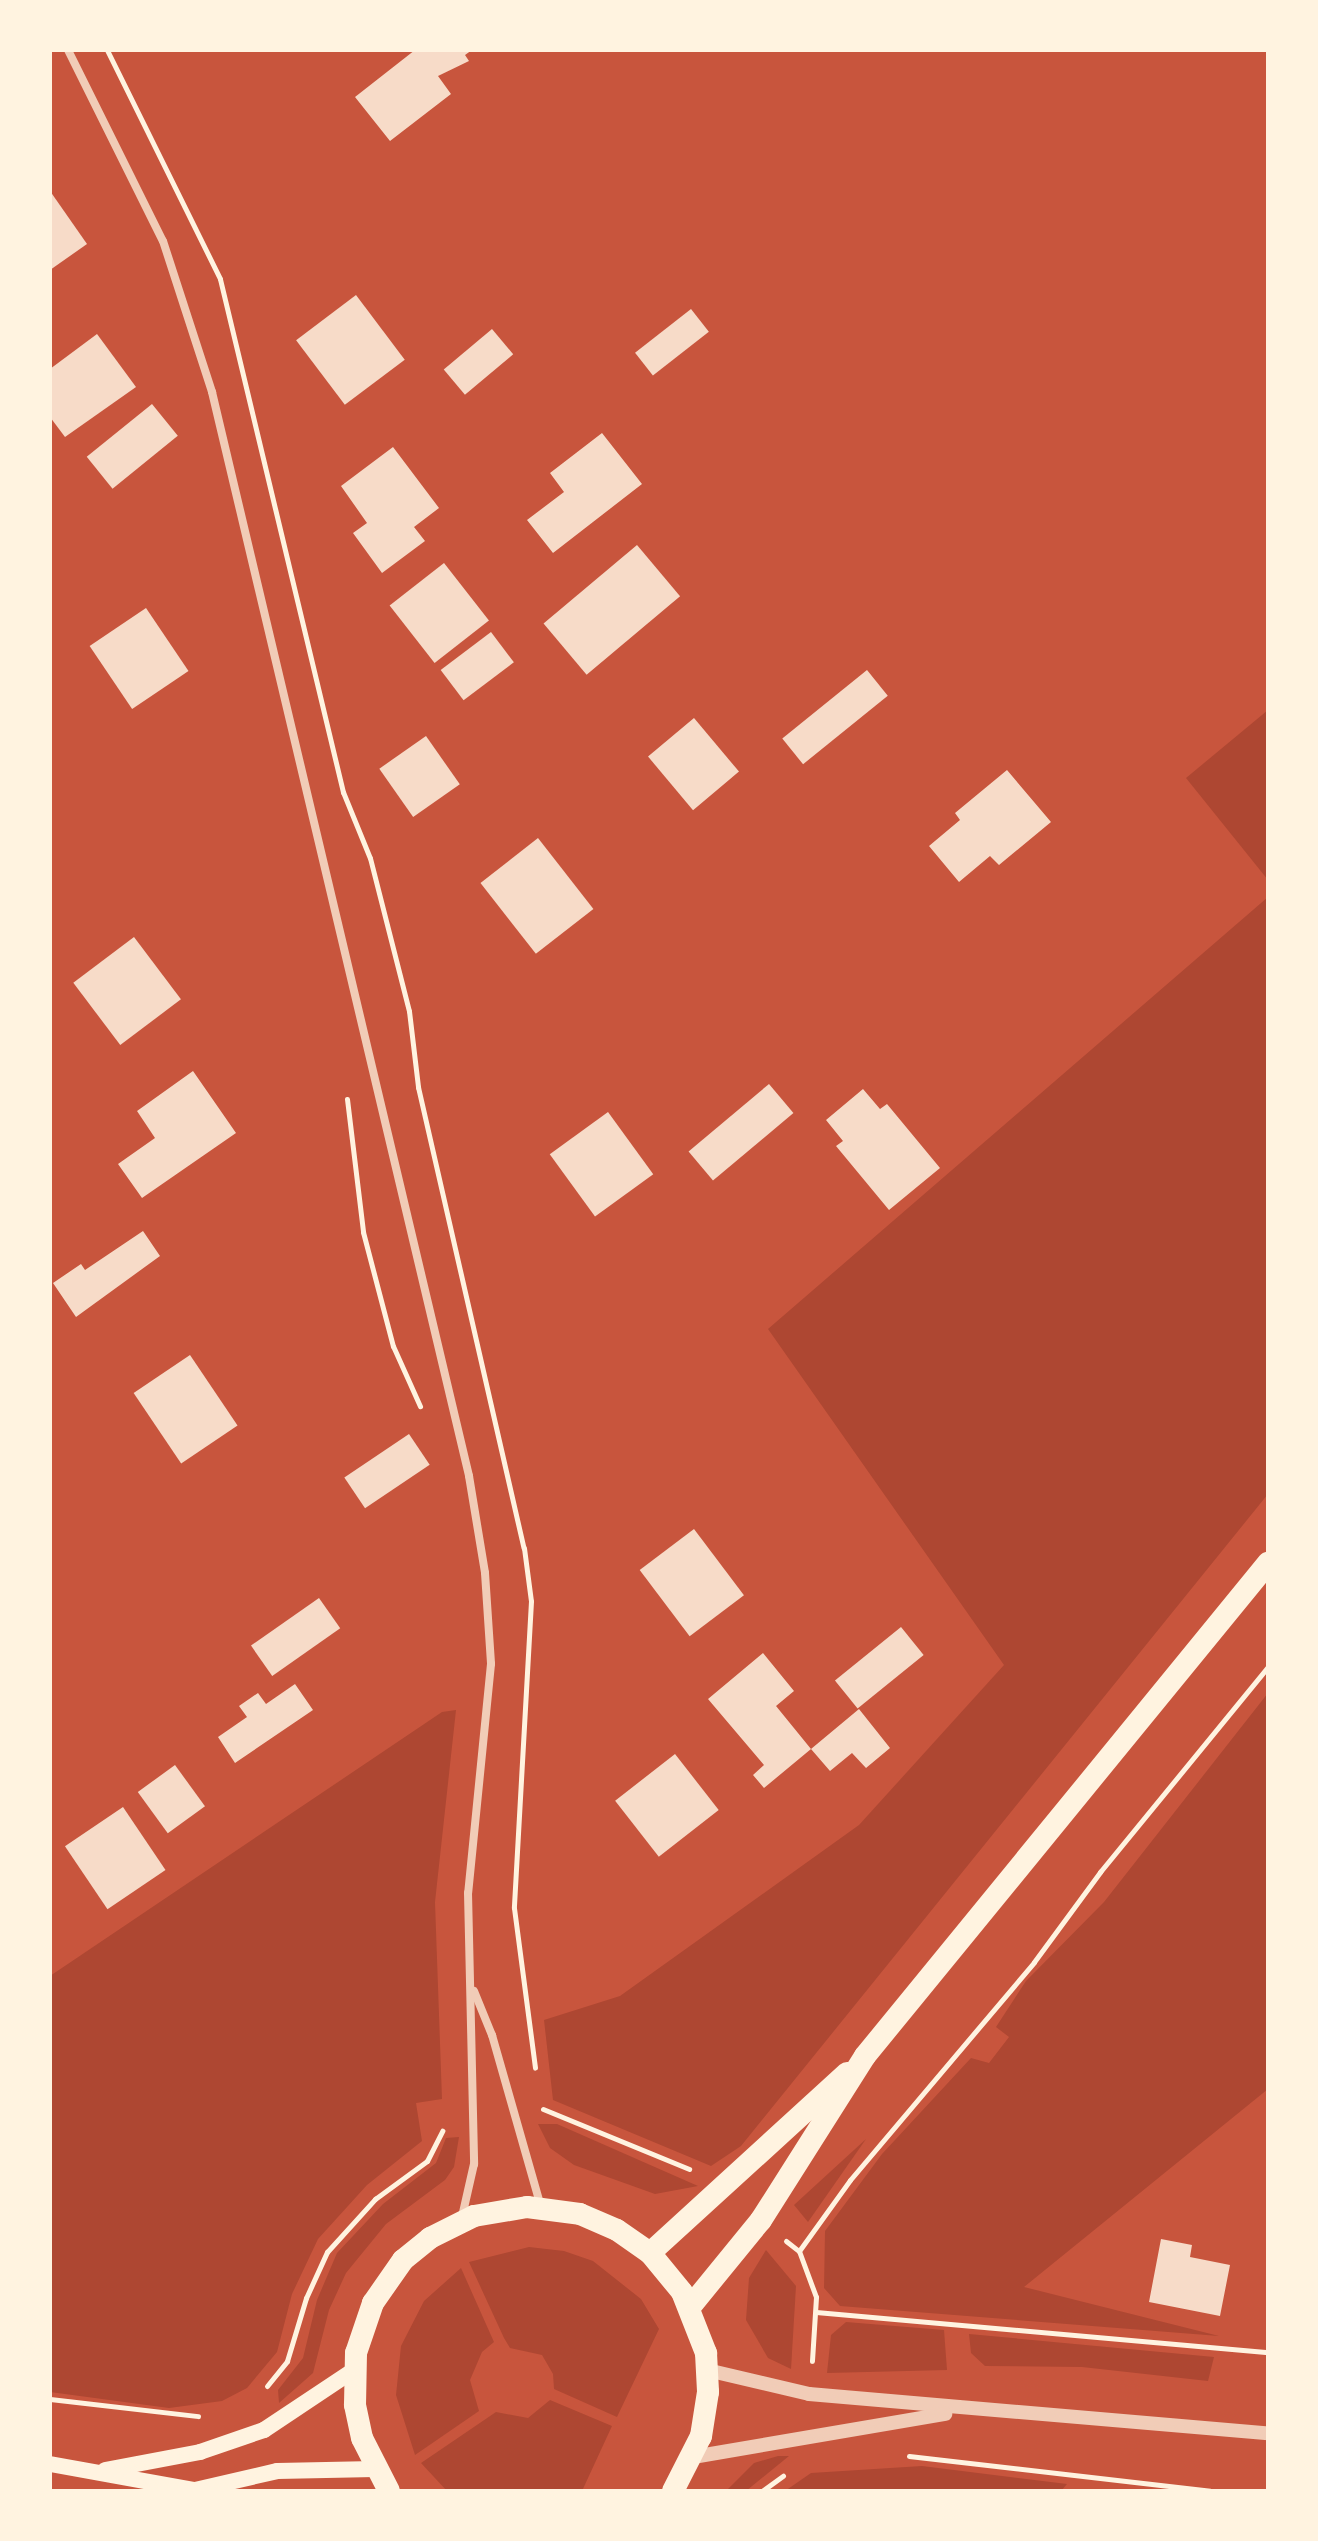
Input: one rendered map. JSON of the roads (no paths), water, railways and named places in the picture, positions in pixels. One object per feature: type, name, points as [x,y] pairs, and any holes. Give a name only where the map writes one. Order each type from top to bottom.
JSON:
[{"type":"highway","points":[[690,2307],[761,2220],[865,2056],[1268,1563]]},
{"type":"highway","points":[[650,2253],[865,2056]]},
{"type":"highway","points":[[389,2491],[375,2469],[357,2422],[354,2370],[366,2319],[381,2288],[416,2249],[461,2221],[500,2210],[541,2208],[600,2221],[650,2253],[690,2307],[707,2370],[706,2414],[693,2457],[673,2491]]},
{"type":"main road","points":[[99,2471],[200,2452],[264,2430],[354,2370]]},
{"type":"main road","points":[[50,2464],[195,2490],[277,2471],[375,2469]]},
{"type":"street","points":[[68,50],[163,241],[212,392],[469,1476],[485,1573],[491,1664],[468,1893],[472,1987],[468,2068],[474,2164],[461,2221]]},
{"type":"street","points":[[472,1987],[492,2035],[541,2208]]},
{"type":"street","points":[[707,2370],[809,2394],[963,2411],[1096,2416],[1268,2433]]},
{"type":"street","points":[[693,2457],[963,2411]]}]
